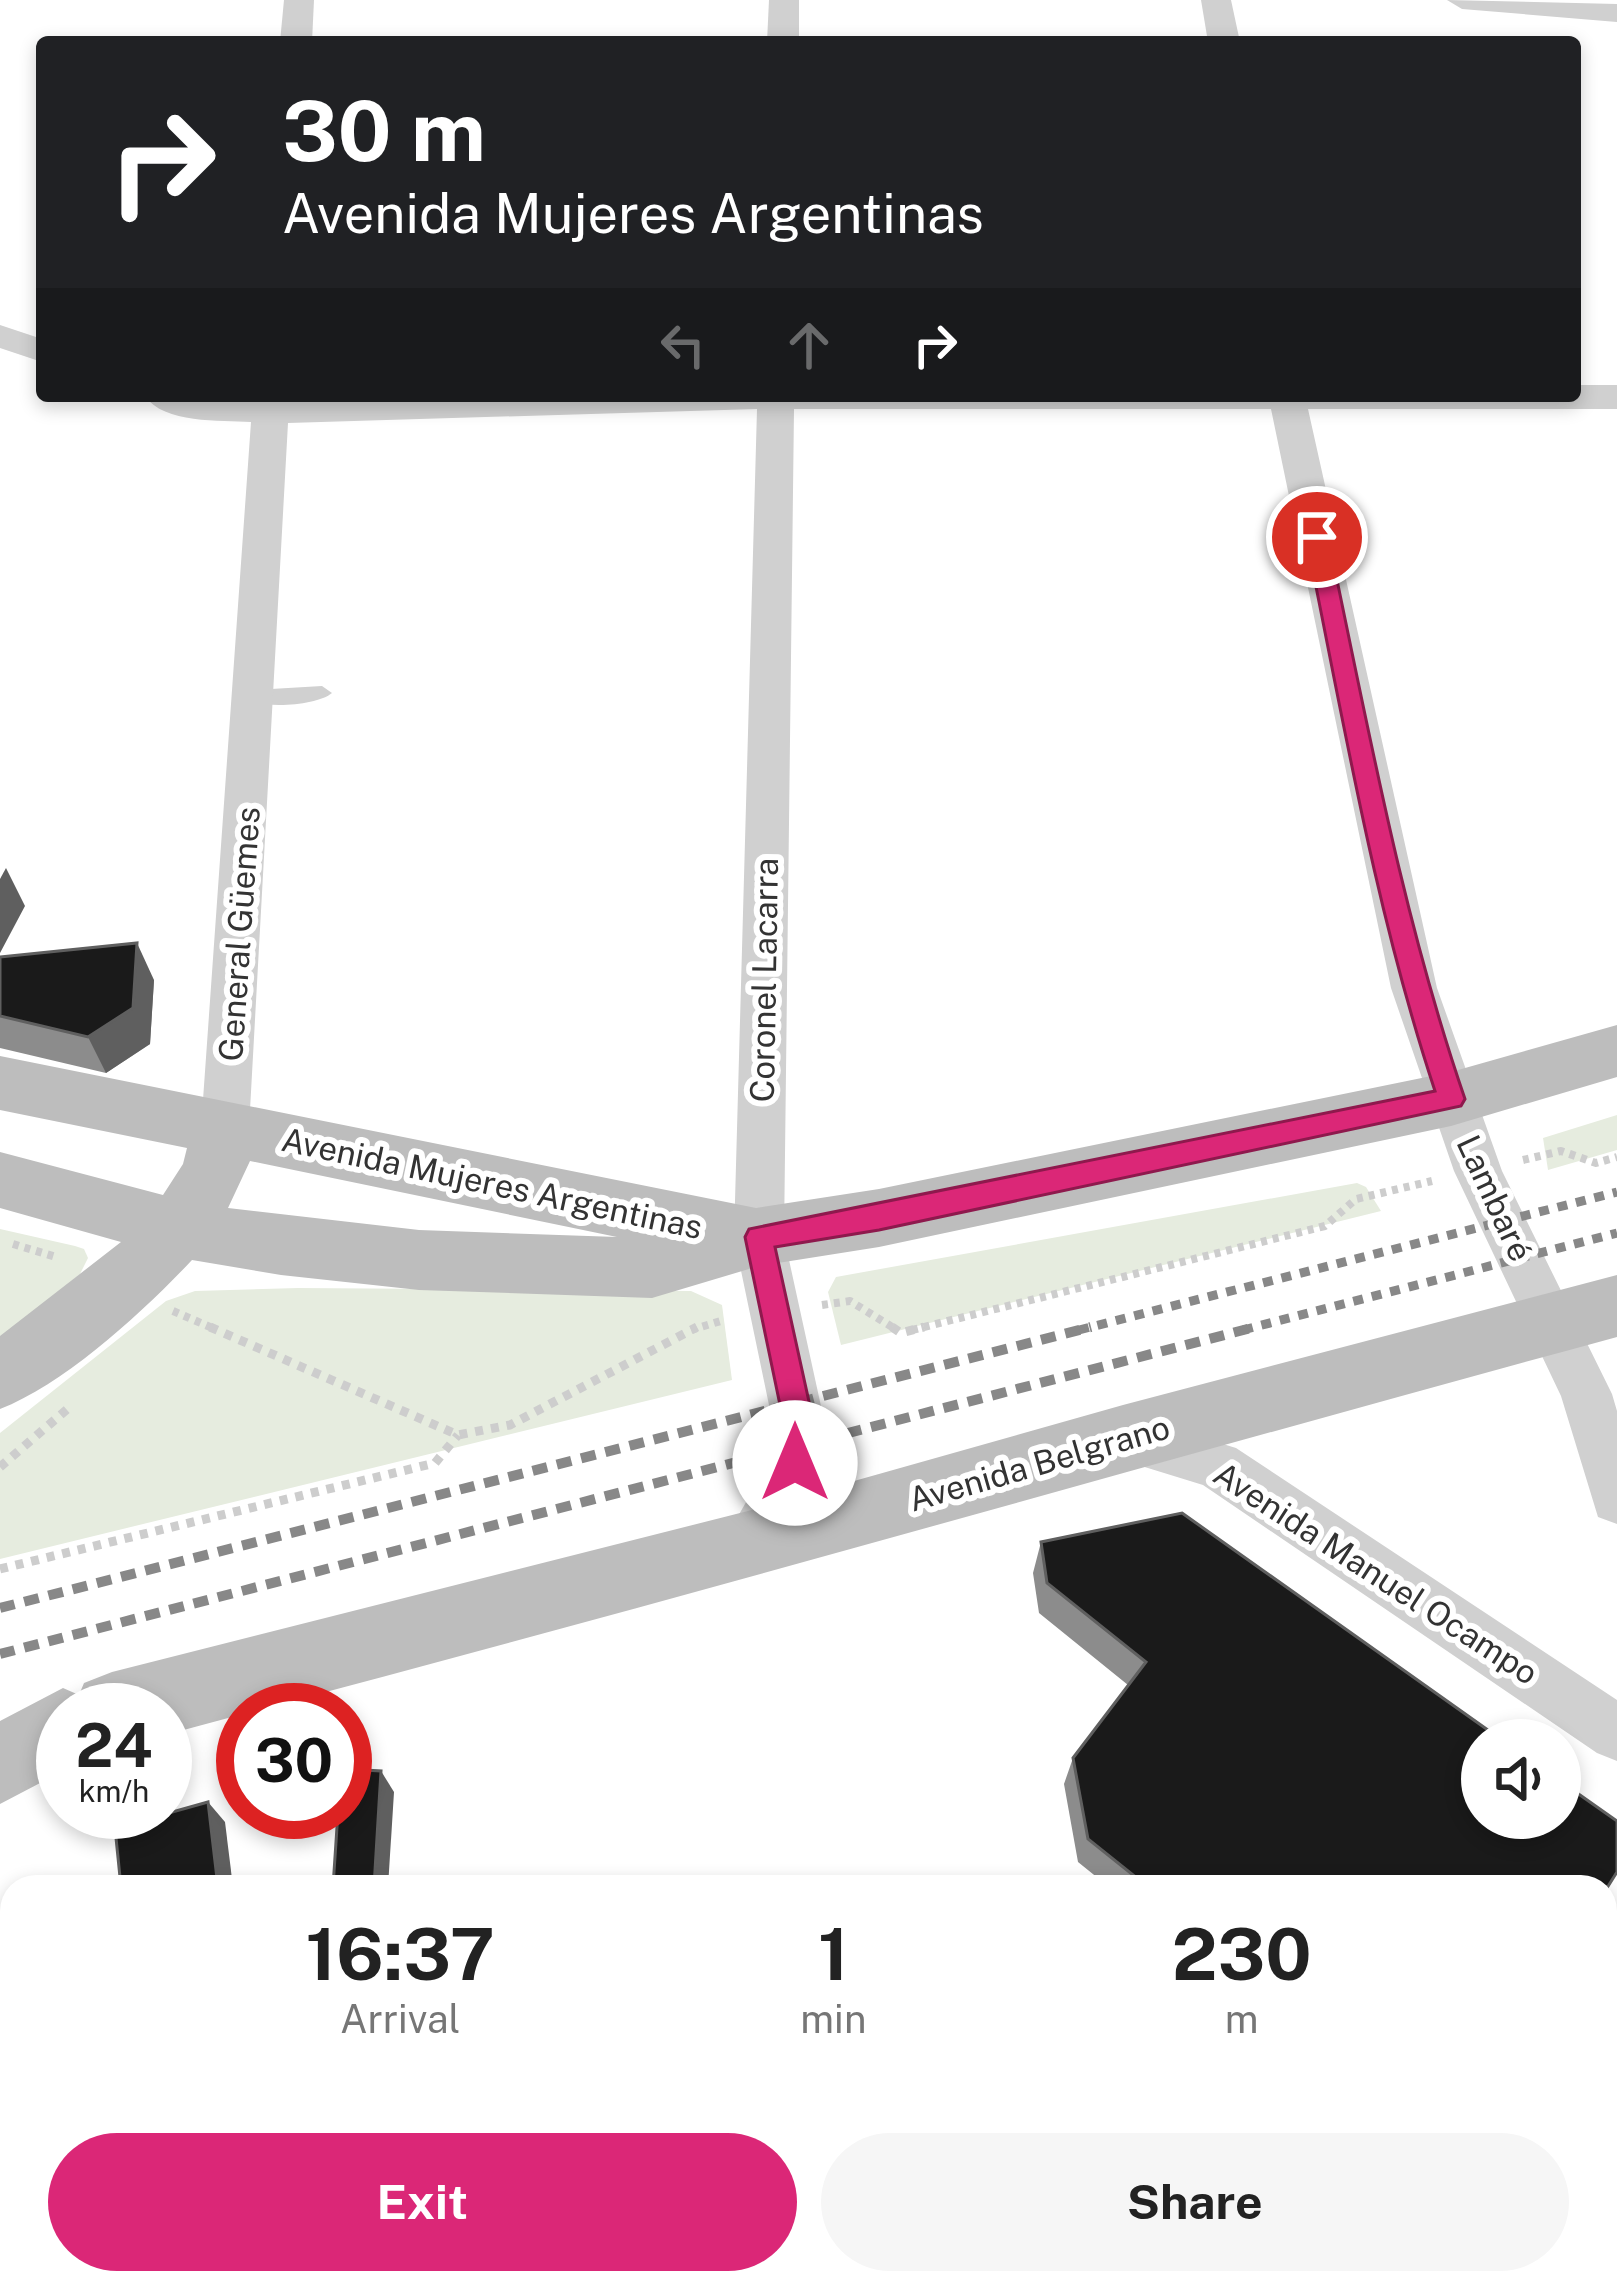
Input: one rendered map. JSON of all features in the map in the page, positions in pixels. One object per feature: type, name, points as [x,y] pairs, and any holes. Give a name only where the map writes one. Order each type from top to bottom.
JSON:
[{"type":"main road","name":"Avenida Mujeres Argentinas","points":[[0,1180],[176,1228],[281,1246],[418,1260],[652,1268],[759,1237],[879,1218],[1451,1099],[1617,1051]]},
{"type":"main road","points":[[0,1083],[225,1128]]},
{"type":"main road","name":"Avenida Mujeres Argentinas","points":[[225,1128],[759,1237]]},
{"type":"main road","name":"General Güemes","points":[[0,1378],[124,1280],[176,1228],[213,1172],[225,1128]]},
{"type":"main road","name":"Avenida Belgrano","points":[[192,1689],[748,1546],[1123,1438],[1586,1314]]},
{"type":"main road","points":[[0,1724],[36,1724]]},
{"type":"main road","points":[[0,1765],[36,1742]]},
{"type":"street","points":[[296,36],[299,0]]},
{"type":"street","points":[[783,36],[784,0]]},
{"type":"street","points":[[1216,0],[1223,36]]},
{"type":"street","points":[[1462,0],[1617,11]]},
{"type":"street","points":[[1606,0],[1617,11]]},
{"type":"street","points":[[0,336],[36,349]]},
{"type":"street","points":[[1581,397],[1617,397]]},
{"type":"street","points":[[179,402],[190,406],[415,402]]},
{"type":"street","name":"Coronel Lacarra","points":[[748,1546],[777,1503],[795,1463],[800,1429],[759,1237],[776,402]]},
{"type":"street","name":"Lambaré","points":[[1288,402],[1414,988],[1478,1171],[1586,1314],[1586,1394],[1617,1499]]},
{"type":"street","name":"General Güemes","points":[[225,1128],[270,404]]},
{"type":"street","name":"Avenida Manuel Ocampo","points":[[1123,1438],[1217,1465],[1617,1733]]},
{"type":"lane","points":[[253,698],[322,692]]},
{"type":"path","points":[[0,1569],[435,1463],[458,1435]]},
{"type":"shaded area","points":[[1617,1115],[1617,1150],[1548,1170],[1543,1138]]},
{"type":"shaded area","points":[[1357,1183],[1366,1187],[1381,1211],[841,1345],[828,1292],[836,1277]]},
{"type":"shaded area","points":[[0,1229],[75,1246],[84,1249],[88,1258],[80,1274],[0,1340]]},
{"type":"shaded area","points":[[195,1291],[691,1291],[722,1305],[732,1380],[0,1559],[0,1433],[166,1301]]},
{"type":"building","points":[[137,943],[133,1008],[88,1037],[0,1016],[0,957]]},
{"type":"building","points":[[1182,1513],[1472,1719],[1461,1719],[1461,1839],[1581,1839],[1581,1796],[1617,1821],[1617,1872],[1133,1875],[1088,1839],[1073,1758],[1146,1662],[1047,1583],[1041,1542]]},
{"type":"building","points":[[372,1770],[381,1771],[375,1875],[334,1875],[336,1839],[372,1839]]},
{"type":"building","points":[[208,1802],[217,1875],[120,1875],[116,1839],[192,1839],[192,1806]]},
{"type":"railway","points":[[1079,1330],[1617,1192]]},
{"type":"railway","points":[[1243,1330],[1617,1233]]},
{"type":"railway","points":[[0,1608],[1091,1327]]},
{"type":"railway","points":[[0,1654],[1255,1327]]},
{"type":"route","points":[[795,1463],[800,1429],[759,1237],[879,1218],[1451,1099],[1414,988],[1395,910],[1317,537]]}]
